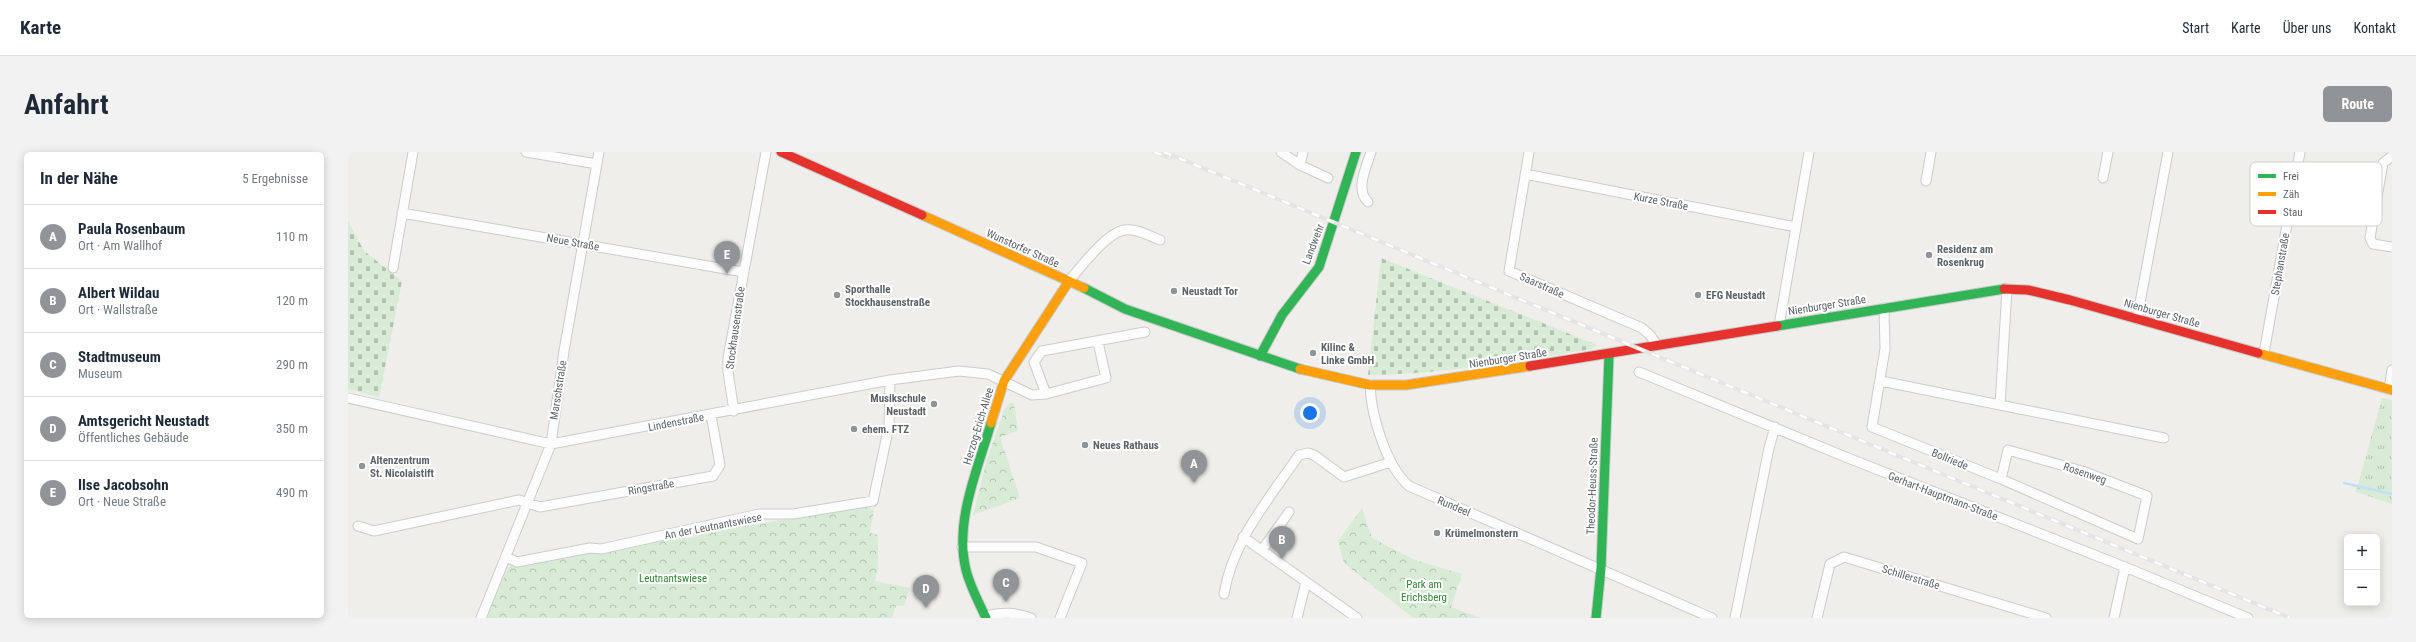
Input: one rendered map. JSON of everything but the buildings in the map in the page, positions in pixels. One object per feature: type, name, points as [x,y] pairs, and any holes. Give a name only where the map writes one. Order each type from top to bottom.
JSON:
[{"type":"main road","name":"Wunstorfer Straße","points":[[781,152],[1069,281],[1137,314],[1260,356]]},
{"type":"main road","name":"Landwehr","points":[[1260,356],[1282,315],[1319,267],[1356,152]]},
{"type":"main road","name":"Herzog-Erich-Allee","points":[[986,617],[974,593],[966,571],[962,547],[967,504],[1004,381],[1069,281]]},
{"type":"main road","name":"Nienburger Straße","points":[[1260,356],[1315,374],[1370,385],[1431,382],[1609,355],[1657,345],[2007,289],[2028,290],[2137,318],[2390,389]]},
{"type":"main road","name":"Theodor-Heuss-Straße","points":[[1596,618],[1601,568],[1609,355]]},
{"type":"street","points":[[393,268],[412,152]]},
{"type":"street","points":[[526,152],[597,164]]},
{"type":"street","name":"Marschstraße","points":[[481,618],[551,444],[599,152]]},
{"type":"street","name":"Stockhausenstraße","points":[[734,411],[728,372],[728,358],[766,152]]},
{"type":"street","points":[[1281,152],[1300,165],[1328,178]]},
{"type":"street","points":[[1300,165],[1303,152]]},
{"type":"street","points":[[1368,202],[1362,196],[1361,189],[1371,152]]},
{"type":"street","name":"Saarstraße","points":[[1529,152],[1509,271],[1642,328],[1650,335],[1657,345]]},
{"type":"street","points":[[1779,326],[1809,152]]},
{"type":"street","points":[[1926,181],[1932,152]]},
{"type":"street","points":[[2103,178],[2108,152]]},
{"type":"street","points":[[2137,318],[2168,152]]},
{"type":"street","name":"Stephanstraße","points":[[2298,162],[2300,152]]},
{"type":"street","points":[[2382,168],[2383,162],[2392,156]]},
{"type":"street","name":"Kurze Straße","points":[[1525,174],[1796,227]]},
{"type":"street","name":"Neue Straße","points":[[402,213],[743,272]]},
{"type":"street","name":"Stephanstraße","points":[[2264,353],[2287,226]]},
{"type":"street","points":[[2372,226],[2370,238],[2374,244],[2392,247]]},
{"type":"street","points":[[1069,281],[1116,232],[1133,230],[1160,240]]},
{"type":"street","points":[[2000,405],[2007,289]]},
{"type":"street","name":"Bollriede","points":[[1884,308],[1885,349],[1881,381],[1872,427],[2001,479],[2138,539]]},
{"type":"street","points":[[1046,394],[1034,362],[1036,357],[1042,351],[1098,342],[1146,332]]},
{"type":"street","name":"Lindenstraße","points":[[348,398],[551,444],[734,411],[890,380],[970,371],[988,374],[1032,395],[1046,394],[1106,378],[1098,342]]},
{"type":"street","points":[[2390,389],[2392,370]]},
{"type":"street","name":"Gerhart-Hauptmann-Straße","points":[[1639,372],[1848,458],[2125,567],[2248,618]]},
{"type":"street","name":"An der Leutnantswiese","points":[[506,557],[517,562],[590,548],[601,549],[759,514],[793,514],[873,501],[889,426],[890,380]]},
{"type":"street","points":[[1881,381],[2164,438]]},
{"type":"street","name":"Rundeel","points":[[1370,385],[1374,413],[1391,462],[1402,480],[1418,491],[1601,568],[1712,618]]},
{"type":"street","name":"Ringstraße","points":[[358,526],[374,531],[518,500],[540,507],[713,476],[720,466],[711,415]]},
{"type":"street","points":[[1735,618],[1769,448],[1775,427]]},
{"type":"street","name":"Rosenweg","points":[[2001,479],[2008,450],[2082,471],[2147,496],[2138,539]]},
{"type":"street","points":[[1224,594],[1227,576],[1243,537],[1300,455],[1308,453],[1314,455],[1344,477],[1391,462]]},
{"type":"street","points":[[1262,550],[1289,512]]},
{"type":"street","points":[[1243,537],[1357,618]]},
{"type":"street","points":[[962,547],[1036,547],[1082,563],[1060,618]]},
{"type":"street","name":"Schillerstraße","points":[[1817,618],[1830,564],[1844,557],[2046,618]]},
{"type":"street","points":[[2114,618],[2125,567]]},
{"type":"street","points":[[1297,618],[1306,582]]},
{"type":"street","points":[[986,617],[1000,612],[1017,613],[1031,618]]},
{"type":"green space","points":[[348,221],[364,251],[402,281],[379,397],[348,389]]},
{"type":"green space","points":[[1381,258],[1597,345],[1592,349],[1480,366],[1424,372],[1368,375]]},
{"type":"green space","points":[[2382,398],[2392,400],[2392,504],[2356,492]]},
{"type":"green space","points":[[1010,403],[1014,403],[1018,431],[1000,437],[1020,498],[973,515],[987,459],[1005,408]]},
{"type":"green space","name":"Leutnantswiese","points":[[864,505],[874,511],[870,533],[878,535],[878,567],[875,581],[910,588],[904,606],[896,606],[892,618],[484,618],[510,565],[685,535],[686,539],[698,536],[697,530],[753,519],[754,525]]},
{"type":"green space","name":"Park am Erichsberg","points":[[1362,508],[1372,538],[1415,560],[1462,574],[1451,607],[1480,618],[1413,618],[1344,563],[1338,541]]},
{"type":"waterway","points":[[2344,483],[2392,494]]},
{"type":"railway","points":[[1154,152],[1170,158]]},
{"type":"railway","points":[[1164,152],[2290,618]]},
{"type":"traffic: fast","points":[[1260,356],[1282,315],[1319,267],[1356,152]]},
{"type":"traffic: fast","points":[[1084,288],[1125,309],[1300,369]]},
{"type":"traffic: fast","points":[[1777,326],[2004,289]]},
{"type":"traffic: fast","points":[[1596,618],[1601,568],[1609,355]]},
{"type":"traffic: fast","points":[[986,618],[972,588],[966,570],[963,552],[963,533],[969,495],[991,423]]},
{"type":"traffic: slow","points":[[922,215],[1084,288]]},
{"type":"traffic: slow","points":[[991,423],[1004,381],[1069,281]]},
{"type":"traffic: slow","points":[[2258,353],[2392,390]]},
{"type":"traffic: slow","points":[[1300,369],[1370,385],[1406,385],[1530,366]]},
{"type":"traffic: jam","points":[[781,152],[922,215]]},
{"type":"traffic: jam","points":[[2004,289],[2028,290],[2070,300],[2258,353]]},
{"type":"traffic: jam","points":[[1530,366],[1777,326]]},
{"type":"place","name":"Residenz am Rosenkrug","points":[[1929,255]]},
{"type":"place","name":"Ilse Jacobsohn","points":[[727,274]]},
{"type":"place","name":"Neustadt Tor","points":[[1174,291]]},
{"type":"place","name":"Sporthalle Stockhausenstraße","points":[[837,295]]},
{"type":"place","name":"EFG Neustadt","points":[[1698,295]]},
{"type":"place","name":"Kilinc & Linke GmbH","points":[[1313,353]]},
{"type":"place","name":"Musikschule Neustadt","points":[[934,404]]},
{"type":"place","name":"ehem. FTZ","points":[[854,429]]},
{"type":"place","name":"Neues Rathaus","points":[[1085,445]]},
{"type":"place","name":"Altenzentrum St. Nicolaistift","points":[[362,466]]},
{"type":"place","name":"Paula Rosenbaum","points":[[1194,483]]},
{"type":"place","name":"Krümelmonstern","points":[[1437,533]]},
{"type":"place","name":"Albert Wildau","points":[[1282,559]]},
{"type":"place","name":"Stadtmuseum","points":[[1006,602]]},
{"type":"place","name":"Amtsgericht Neustadt","points":[[926,608]]}]
